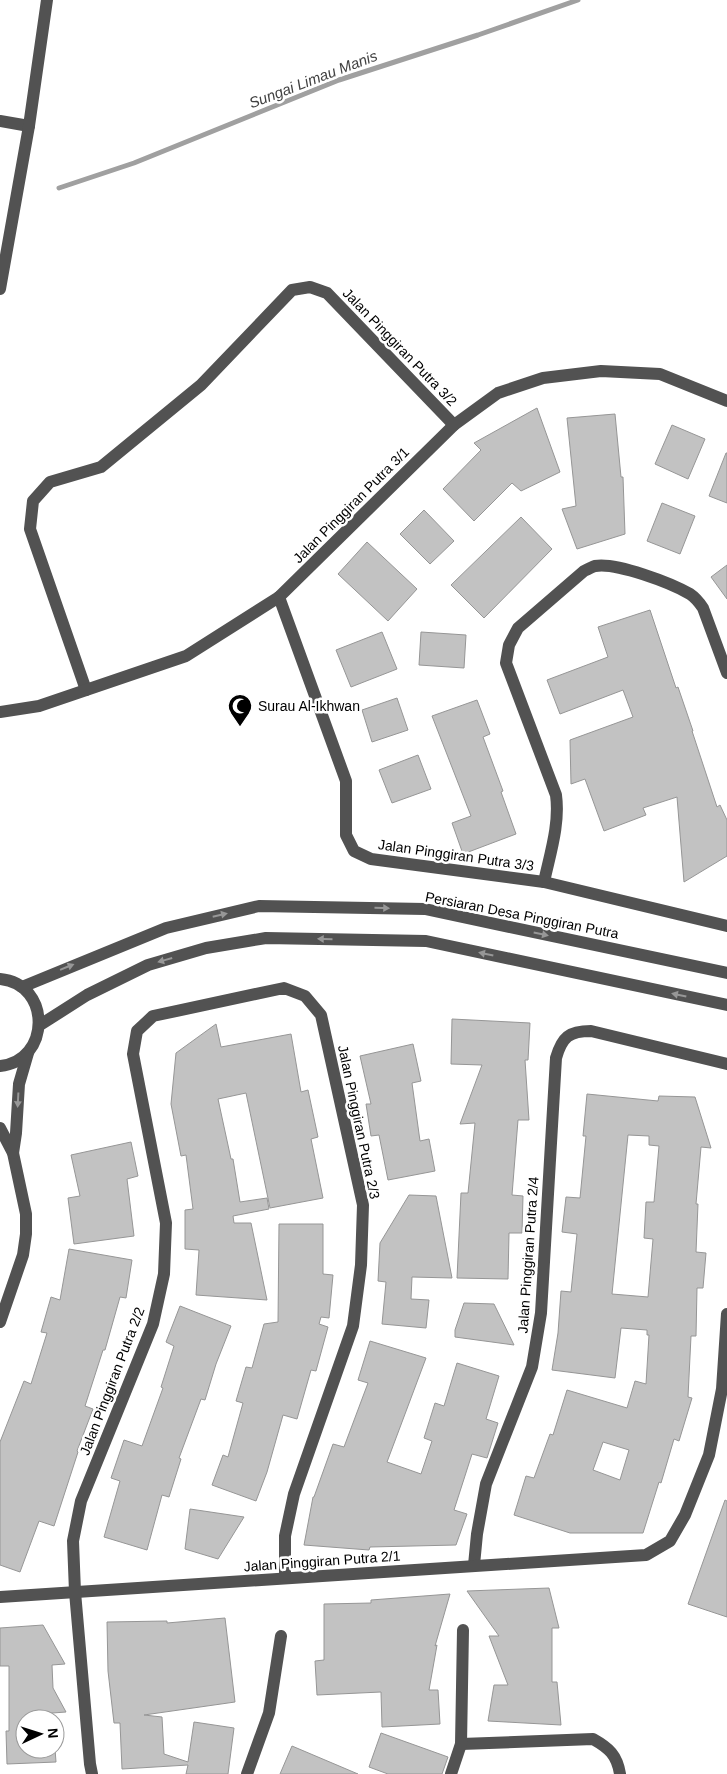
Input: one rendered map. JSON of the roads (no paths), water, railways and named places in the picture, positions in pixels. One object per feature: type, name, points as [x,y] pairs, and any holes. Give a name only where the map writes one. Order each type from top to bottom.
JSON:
[{"type":"street","points":[[0,289],[29,126],[47,0]]},
{"type":"street","points":[[0,121],[29,126]]},
{"type":"street","name":"Jalan Pinggiran Putra 3/2","points":[[86,690],[30,529],[33,501],[50,482],[101,467],[201,385],[292,290],[310,287],[327,293],[454,424]]},
{"type":"street","name":"Jalan Pinggiran Putra 3/1","points":[[0,712],[39,706],[186,656],[279,596],[454,424],[498,394],[543,378],[601,371],[660,374],[727,401]]},
{"type":"street","points":[[544,882],[558,807],[556,795],[506,664],[509,645],[518,628],[584,571],[594,566],[606,566],[647,575],[698,600],[703,608],[727,673]]},
{"type":"street","name":"Jalan Pinggiran Putra 3/3","points":[[279,596],[346,781],[346,835],[354,851],[371,859],[544,882],[727,926]]},
{"type":"street","name":"Persiaran Desa Pinggiran Putra","points":[[22,987],[166,928],[259,906],[425,909],[727,973]]},
{"type":"street","points":[[40,1025],[87,995],[148,965],[206,948],[266,938],[426,941],[727,1005]]},
{"type":"street","points":[[0,966],[3,979],[22,987],[30,994],[36,1004],[40,1025],[36,1040],[28,1053],[19,1084],[13,1153]]},
{"type":"street","name":"Jalan Pinggiran Putra 2/3","points":[[219,1002],[284,988],[306,996],[321,1015],[363,1205],[361,1265],[353,1326],[294,1494],[285,1536],[285,1578]]},
{"type":"street","name":"Jalan Pinggiran Putra 2/2","points":[[92,1774],[75,1592],[73,1541],[81,1501],[153,1324],[164,1274],[166,1223],[133,1054],[137,1031],[153,1016],[219,1002]]},
{"type":"street","name":"Jalan Pinggiran Putra 2/4","points":[[474,1565],[477,1534],[486,1484],[532,1367],[541,1313],[556,1058],[559,1045],[567,1036],[578,1031],[591,1031],[727,1064]]},
{"type":"street","points":[[0,1066],[6,1066],[18,1061],[28,1053]]},
{"type":"street","points":[[0,1128],[13,1153],[26,1214],[23,1255],[0,1322]]},
{"type":"street","name":"Jalan Pinggiran Putra 2/1","points":[[0,1597],[646,1555],[670,1541],[685,1515],[708,1455],[722,1390],[727,1314]]},
{"type":"street","points":[[451,1774],[461,1744],[463,1630]]},
{"type":"street","points":[[246,1774],[269,1713],[281,1636]]},
{"type":"street","points":[[461,1744],[593,1740],[609,1748],[619,1766],[620,1774]]},
{"type":"waterway","name":"Sungai Limau Manis","points":[[59,188],[134,163],[339,80],[578,0]]},
{"type":"place","name":"Surau Al-Ikhwan","points":[[240,727]]}]
